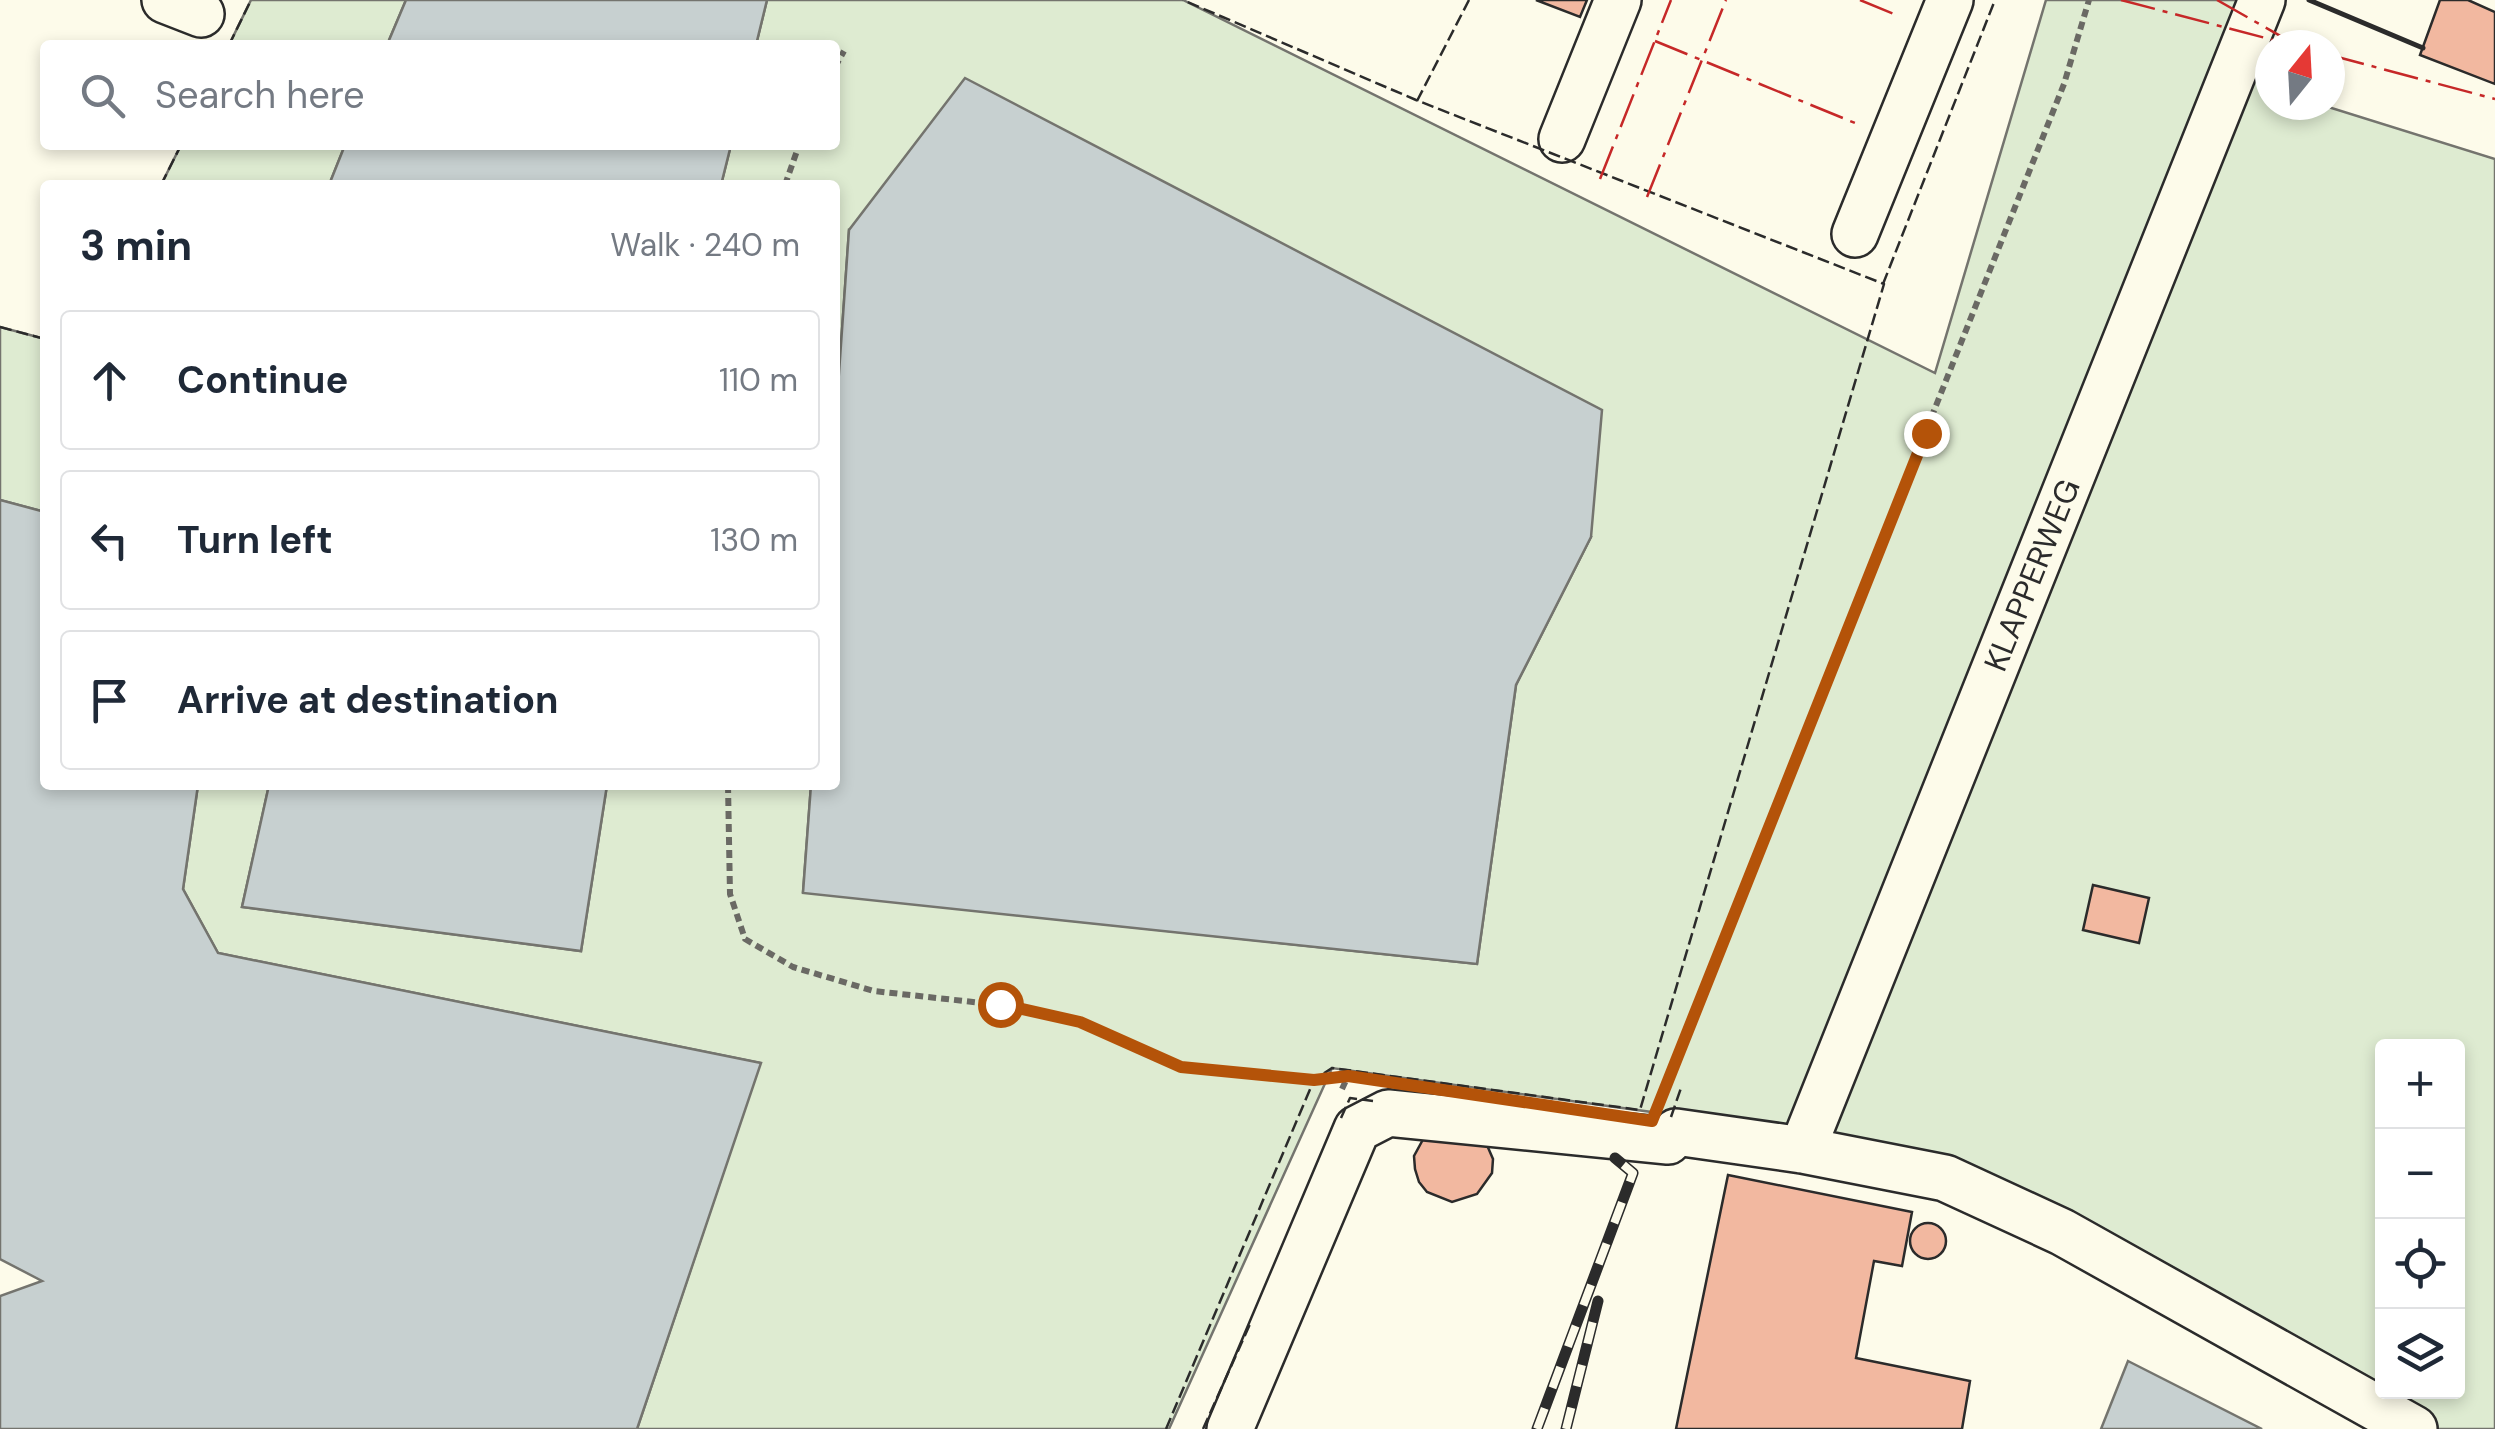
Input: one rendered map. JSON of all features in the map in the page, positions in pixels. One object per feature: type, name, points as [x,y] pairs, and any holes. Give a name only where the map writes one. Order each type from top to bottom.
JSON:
[{"type":"lane","points":[[1562,139],[1618,0]]},
{"type":"lane","points":[[1855,234],[1950,0]]},
{"type":"lane","name":"KLAPPERWEG","points":[[1802,1150],[2262,0]]},
{"type":"lane","points":[[1230,1429],[1357,1130],[1388,1114],[1668,1141],[1676,1132],[1802,1150],[1945,1178],[2062,1232],[2414,1429]]},
{"type":"path","points":[[1657,1108],[2050,121],[2090,0]]},
{"type":"path","points":[[840,58],[844,51]]},
{"type":"path","points":[[787,180],[797,150]]},
{"type":"path","points":[[728,790],[730,894],[745,940],[793,967],[874,991],[1000,1004],[1080,1022],[1181,1067],[1314,1080],[1348,1076],[1367,1079]]},
{"type":"path","points":[[1340,1094],[1348,1076]]},
{"type":"green space","points":[[251,0],[406,0],[389,40],[231,40]]},
{"type":"green space","points":[[767,0],[1183,0],[1935,373],[2046,0],[2267,0],[2266,30],[2255,30],[2255,120],[2345,120],[2345,112],[2495,159],[2495,1429],[2427,1429],[1819,1135],[1332,1068],[1169,1429],[637,1429],[760,1063],[218,953],[183,889],[197,790],[268,790],[242,907],[581,951],[606,790],[811,790],[803,892],[1477,964],[1516,685],[1591,537],[849,230],[840,359],[840,180],[722,180],[730,150],[840,150],[840,40],[757,40]]},
{"type":"green space","points":[[178,150],[343,150],[331,180],[164,180]]},
{"type":"green space","points":[[0,327],[40,338],[40,511],[0,500]]},
{"type":"shaded area","points":[[406,0],[767,0],[757,40],[389,40]]},
{"type":"shaded area","points":[[965,78],[1602,410],[1591,537],[1516,685],[1477,964],[803,893],[811,790],[840,790],[840,359],[849,230]]},
{"type":"shaded area","points":[[343,150],[730,150],[722,180],[331,180]]},
{"type":"shaded area","points":[[0,500],[40,511],[40,790],[197,790],[183,889],[218,953],[761,1063],[637,1429],[0,1429],[0,1296],[42,1281],[0,1259]]},
{"type":"shaded area","points":[[268,790],[606,790],[581,951],[242,907]]},
{"type":"shaded area","points":[[2128,1361],[2262,1429],[2101,1429]]},
{"type":"building","points":[[1536,0],[1587,0],[1580,17]]},
{"type":"building","points":[[2440,0],[2468,0],[2495,12],[2495,84],[2420,55]]},
{"type":"building","points":[[2093,885],[2149,898],[2139,943],[2083,930]]},
{"type":"building","points":[[1426,1134],[1483,1136],[1493,1159],[1492,1173],[1477,1194],[1452,1202],[1427,1192],[1419,1182],[1414,1156]]},
{"type":"building","points":[[1728,1175],[1912,1212],[1902,1266],[1874,1261],[1856,1358],[1970,1381],[1962,1429],[1676,1429]]},
{"type":"building","points":[[1928,1223],[1941,1228],[1946,1241],[1941,1254],[1928,1259],[1915,1254],[1910,1241],[1915,1228]]},
{"type":"railway","points":[[1537,1429],[1633,1173],[1615,1158]]},
{"type":"railway","points":[[1566,1429],[1598,1301]]},
{"type":"fence","points":[[231,40],[251,0]]},
{"type":"fence","points":[[1166,1429],[1314,1080],[1332,1068],[1640,1110],[1884,284],[1416,100],[1183,0]]},
{"type":"fence","points":[[1417,101],[1469,0]]},
{"type":"fence","points":[[1883,284],[1995,0]]},
{"type":"fence","points":[[164,180],[178,150]]},
{"type":"fence","points":[[0,327],[40,338]]},
{"type":"fence","points":[[1671,1117],[1682,1085]]},
{"type":"fence","points":[[1341,1118],[1350,1098],[1373,1101]]},
{"type":"fence","points":[[1203,1429],[1250,1324]]},
{"type":"wall","points":[[2309,0],[2423,48]]},
{"type":"power","points":[[1600,179],[1671,0]]},
{"type":"power","points":[[1647,197],[1726,0]]},
{"type":"power","points":[[1860,0],[1899,16]]},
{"type":"power","points":[[2121,0],[2255,35]]},
{"type":"power","points":[[2217,0],[2270,30]]},
{"type":"power","points":[[1655,41],[1855,123]]},
{"type":"power","points":[[2345,59],[2495,99]]},
{"type":"route","points":[[1000,1004],[1080,1022],[1181,1067],[1314,1080],[1348,1076],[1652,1121],[1926,433]]}]
